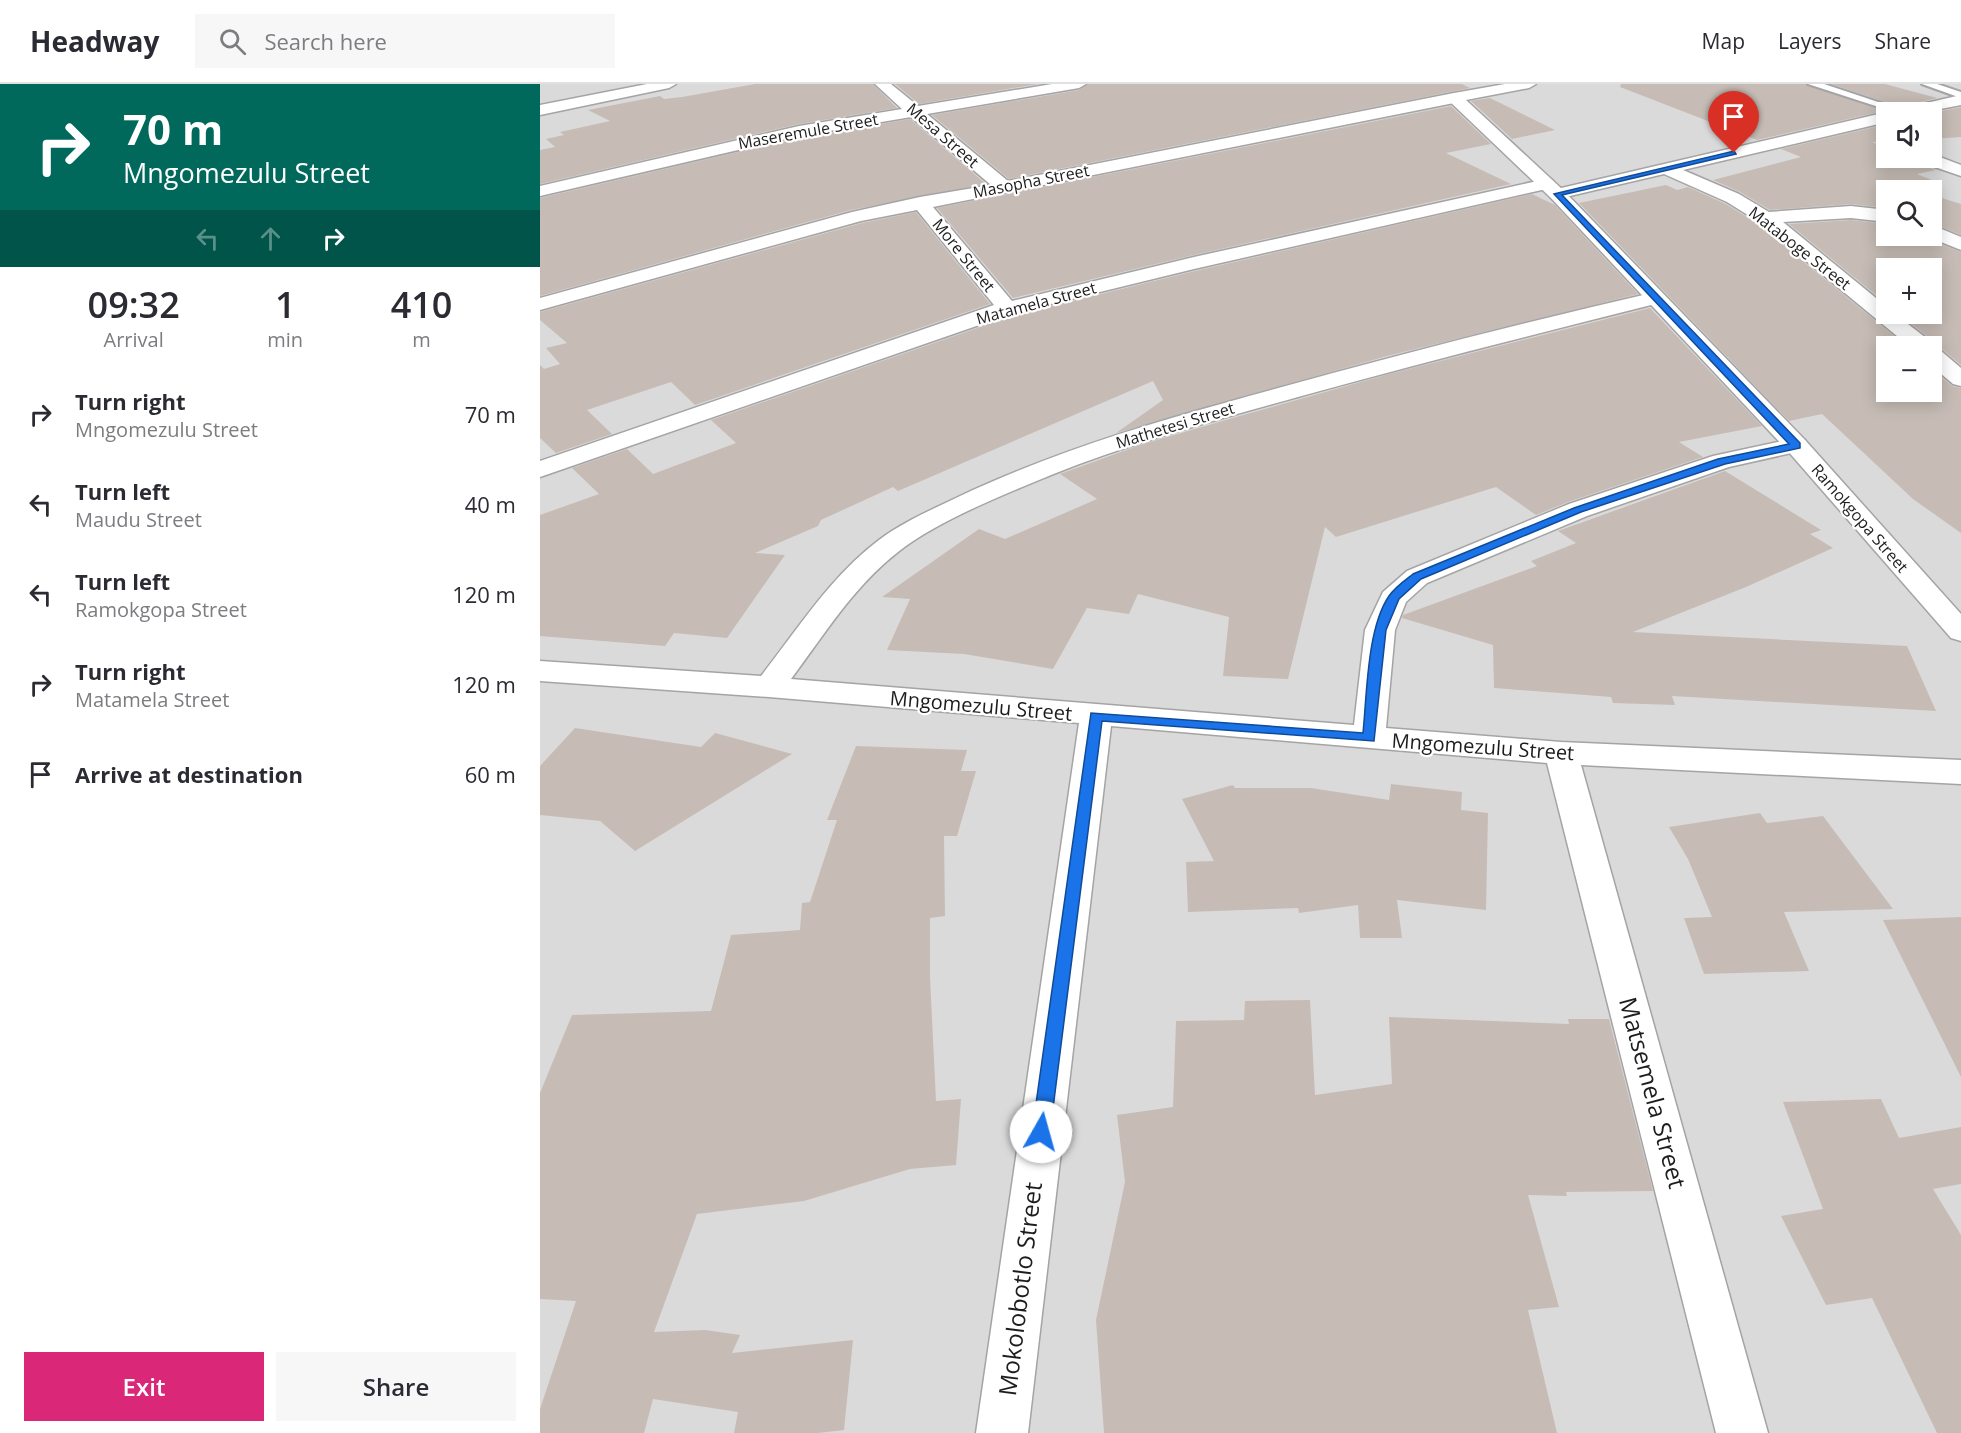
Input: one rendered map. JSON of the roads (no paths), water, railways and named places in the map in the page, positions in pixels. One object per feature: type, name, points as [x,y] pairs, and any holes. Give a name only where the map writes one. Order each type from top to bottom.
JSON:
[{"type":"street","points":[[540,110],[669,84]]},
{"type":"street","name":"Mesa Street","points":[[882,84],[1003,186]]},
{"type":"street","name":"Maseremule Street","points":[[540,191],[751,140],[1079,84]]},
{"type":"street","name":"Masopha Street","points":[[540,304],[757,243],[920,202],[1529,84]]},
{"type":"street","name":"Ramokgopa Street","points":[[1455,98],[1552,189],[1796,446],[1961,633]]},
{"type":"street","points":[[1942,103],[1961,98]]},
{"type":"street","name":"Matamela Street","points":[[540,469],[1007,308],[1194,263],[1552,189],[1666,169],[1876,120]]},
{"type":"street","points":[[1846,127],[1876,138]]},
{"type":"street","points":[[1942,164],[1961,171]]},
{"type":"street","name":"Mataboge Street","points":[[1666,169],[1733,198],[1766,218],[1910,336]]},
{"type":"street","name":"More Street","points":[[920,202],[1007,308]]},
{"type":"street","points":[[1766,218],[1851,212],[1876,215]]},
{"type":"street","points":[[1942,235],[1961,244]]},
{"type":"street","name":"Mathetesi Street","points":[[769,687],[854,579],[888,546],[926,523],[982,495],[1044,468],[1118,441],[1536,326],[1656,298]]},
{"type":"street","points":[[1942,363],[1961,379]]},
{"type":"street","points":[[1369,738],[1380,630],[1394,598],[1402,587],[1417,577],[1578,510],[1722,461],[1796,446]]},
{"type":"street","name":"Mngomezulu Street","points":[[540,671],[769,687],[1561,753],[1961,771]]},
{"type":"street","name":"Mokolobotlo Street","points":[[1002,1433],[1096,716]]},
{"type":"street","name":"Matsemela Street","points":[[1561,753],[1742,1433]]},
{"type":"lane","points":[[1813,84],[1876,103]]},
{"type":"lane","points":[[1927,84],[1961,98]]}]
